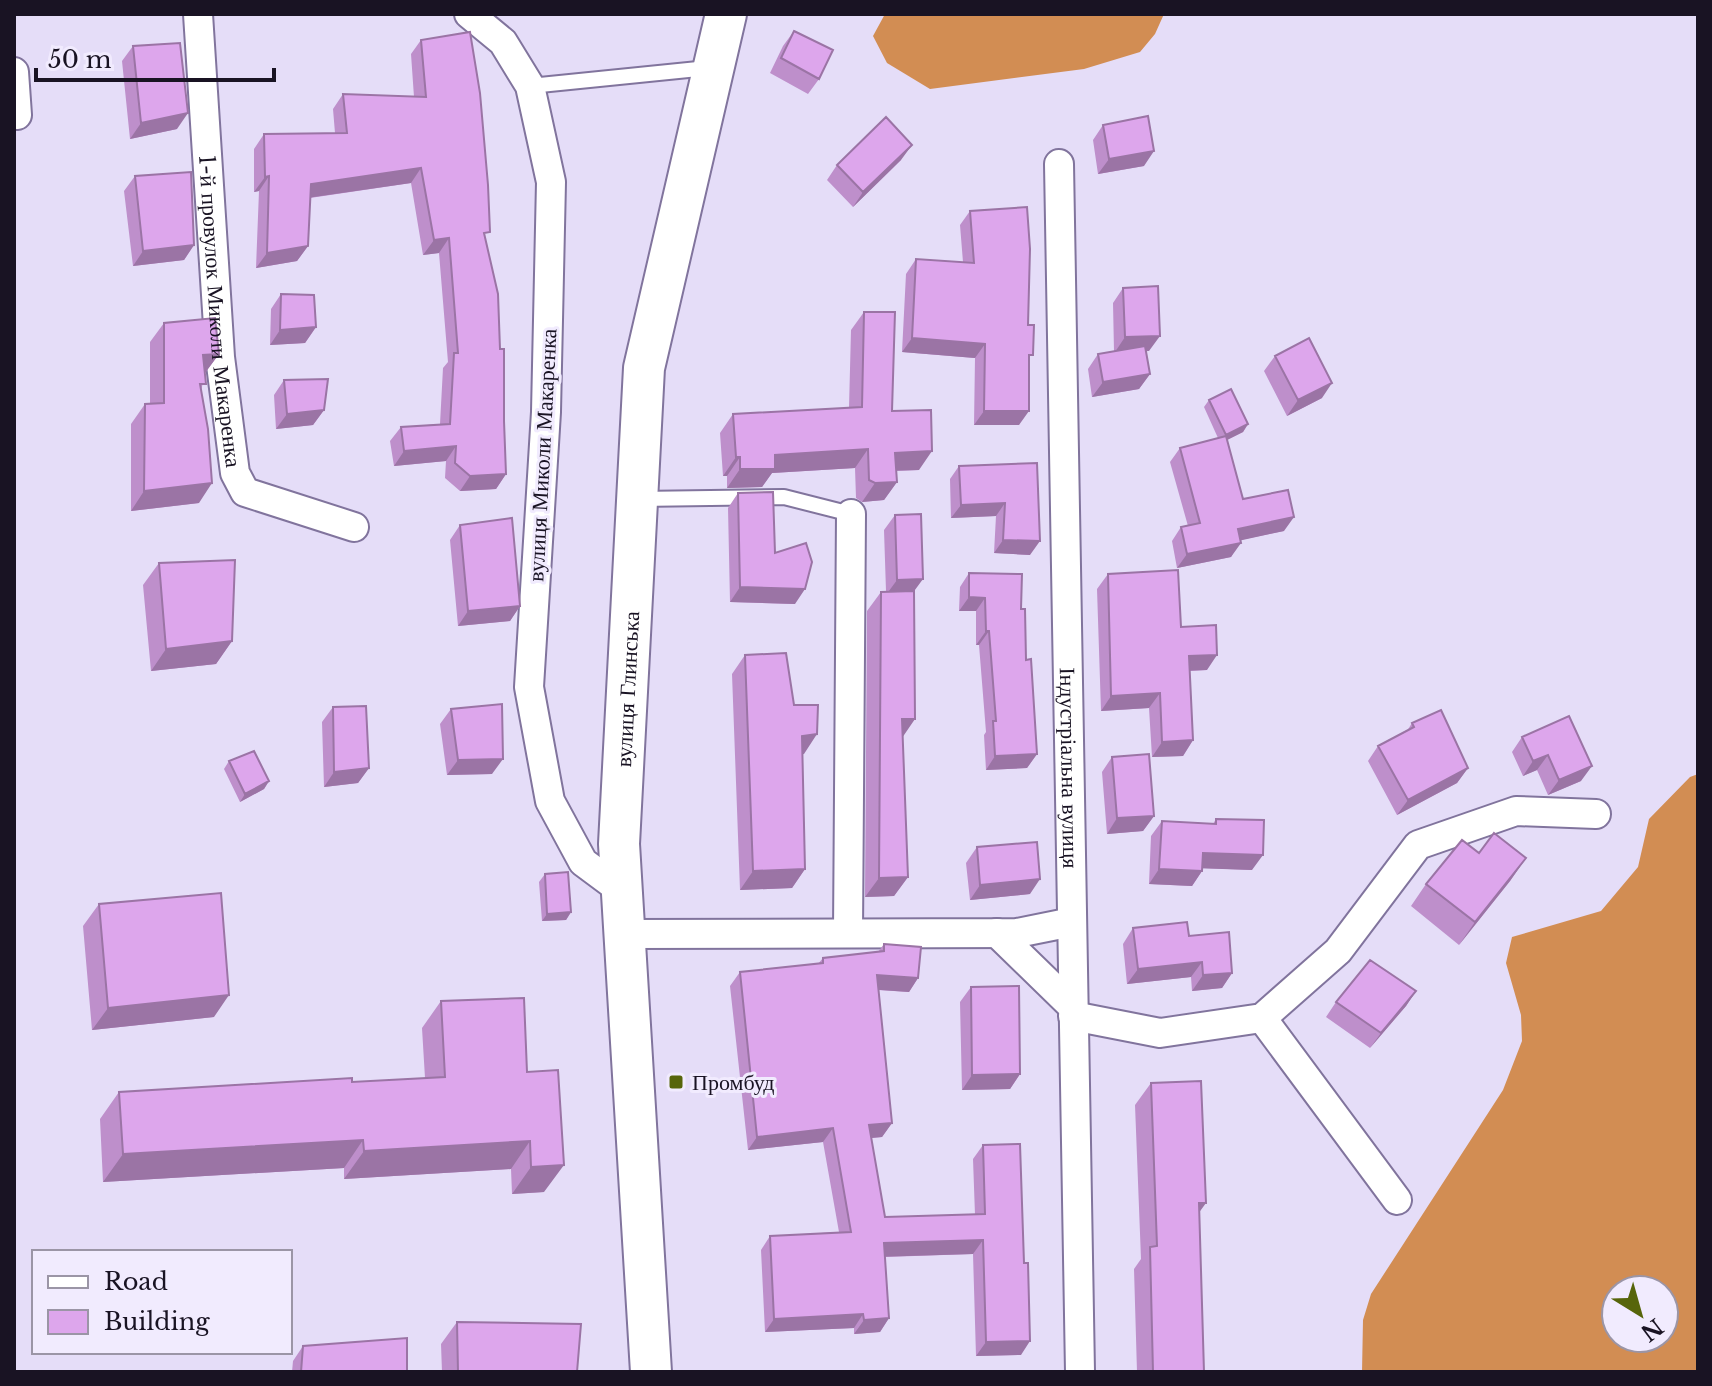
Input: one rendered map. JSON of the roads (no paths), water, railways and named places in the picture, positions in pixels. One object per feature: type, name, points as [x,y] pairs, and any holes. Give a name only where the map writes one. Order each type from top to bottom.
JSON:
[{"type":"main road","name":"вулиця Глинська","points":[[651,1372],[619,844],[644,368],[726,14]]},
{"type":"street","name":"1-й провулок Миколи Макаренка","points":[[198,14],[220,357],[235,473],[245,492],[354,527]]},
{"type":"street","name":"вулиця Миколи Макаренка","points":[[469,14],[503,42],[530,86],[551,182],[546,412],[529,687],[550,801],[583,862],[622,891]]},
{"type":"street","points":[[14,72],[17,115]]},
{"type":"street","name":"Індустріальна вулиця","points":[[1059,164],[1080,1372]]},
{"type":"street","points":[[848,933],[851,514]]},
{"type":"street","points":[[997,933],[1073,1012],[1160,1033],[1262,1018],[1338,951],[1418,845],[1516,811],[1596,814]]},
{"type":"street","points":[[625,934],[1017,933],[1072,922]]},
{"type":"street","points":[[1262,1018],[1397,1200]]},
{"type":"lane","points":[[530,86],[714,67]]},
{"type":"lane","points":[[637,499],[784,497],[851,514]]},
{"type":"place","name":"Промбуд","points":[[676,1082]]}]
